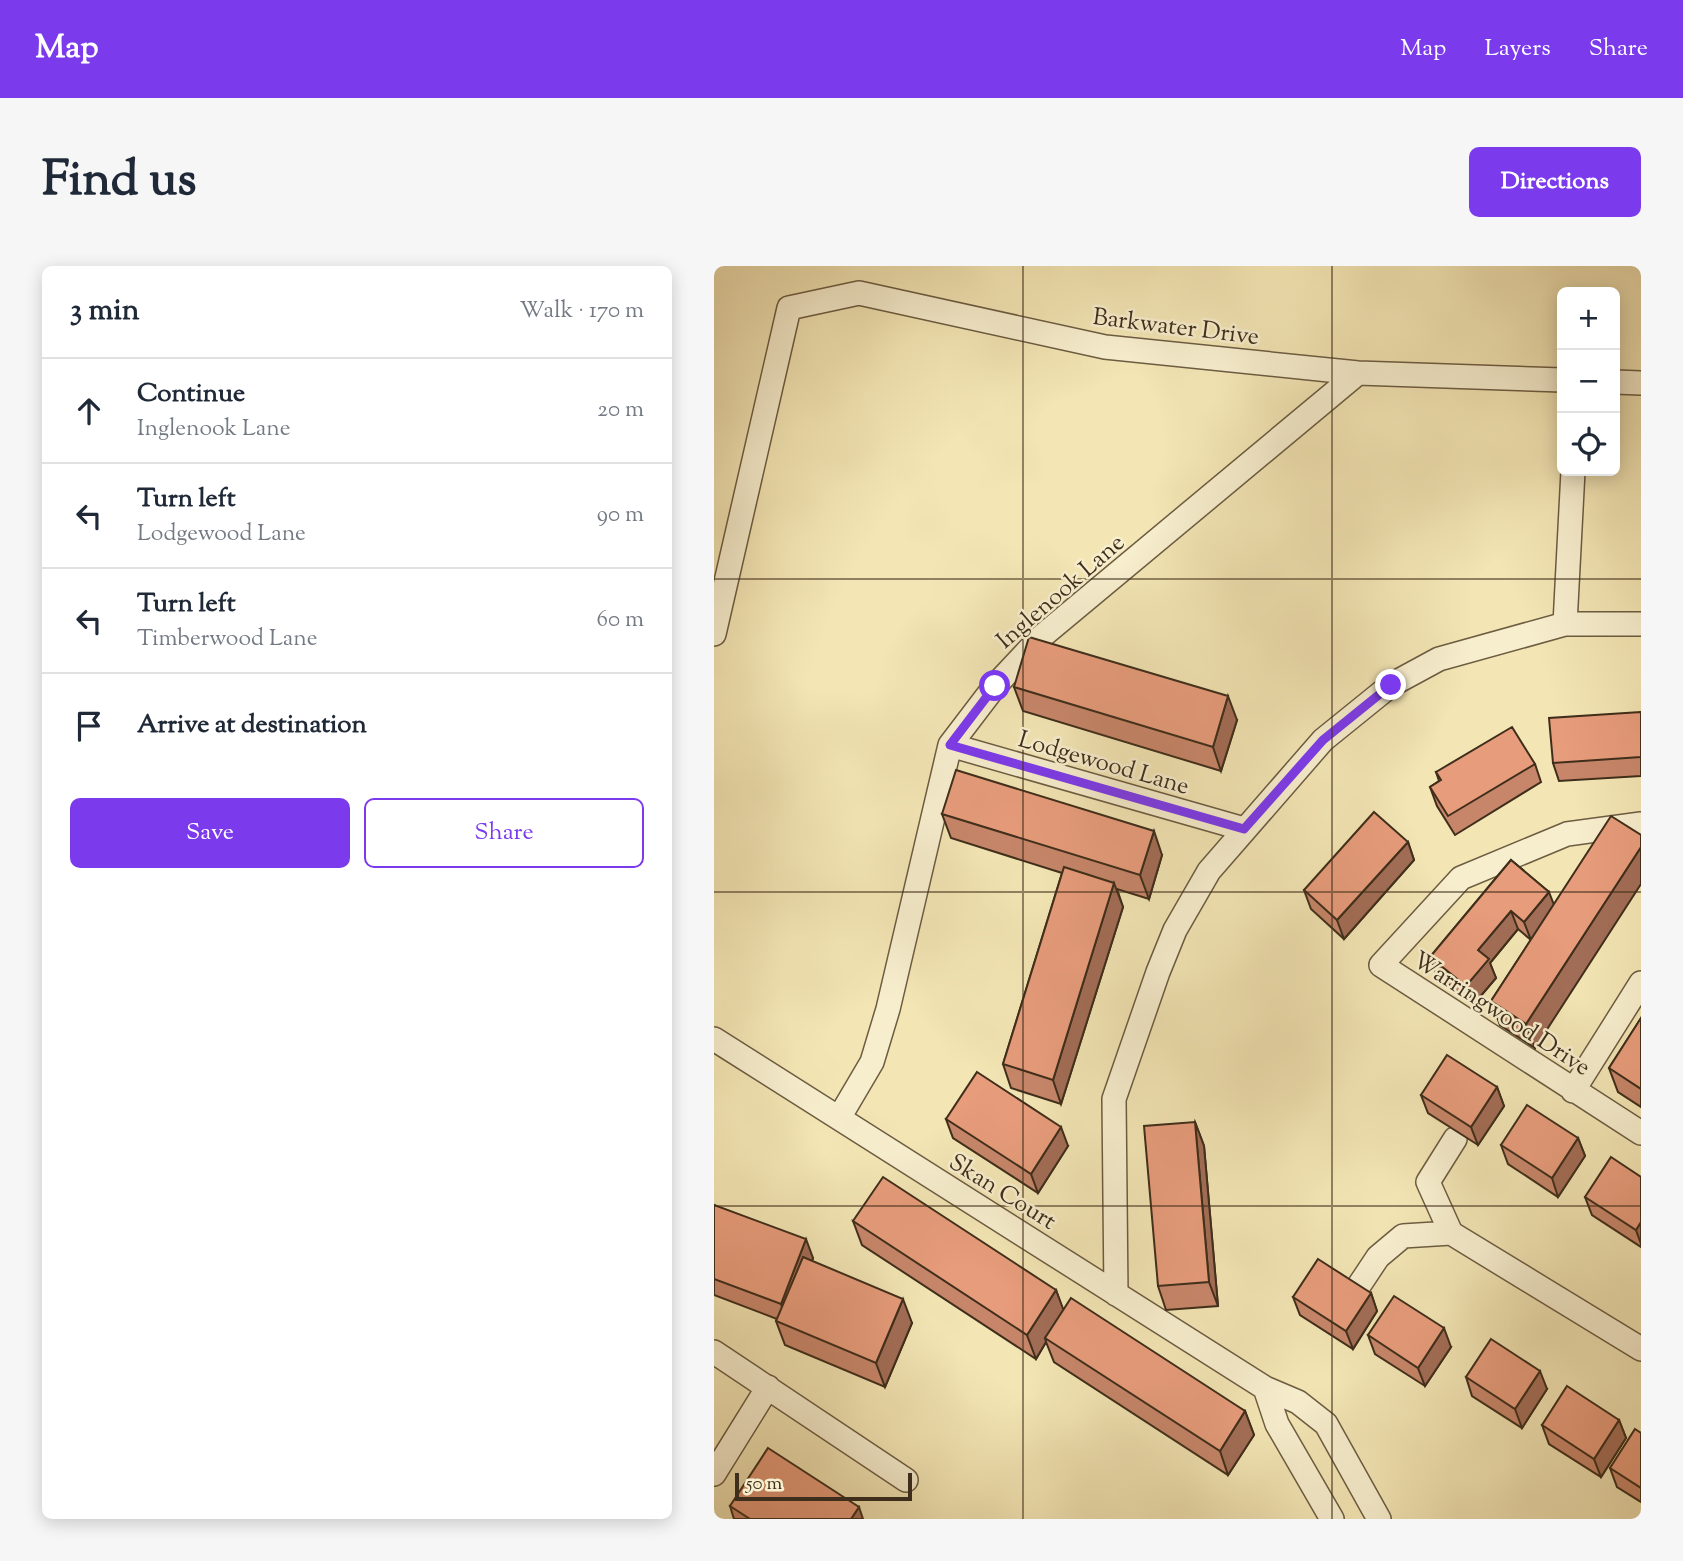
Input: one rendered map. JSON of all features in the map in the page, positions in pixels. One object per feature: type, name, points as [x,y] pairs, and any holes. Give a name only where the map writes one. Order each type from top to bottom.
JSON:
[{"type":"street","name":"Barkwater Drive","points":[[714,634],[789,308],[859,293],[1105,347],[1359,373],[1557,380]]},
{"type":"street","name":"Inglenook Lane","points":[[839,1118],[872,1062],[888,1009],[950,745],[995,686],[1041,638],[1359,373]]},
{"type":"street","points":[[1620,382],[1641,383]]},
{"type":"street","points":[[1565,624],[1573,476]]},
{"type":"street","points":[[1116,1294],[1114,1099],[1175,930],[1209,871],[1323,740],[1391,685],[1439,659],[1565,624],[1641,624]]},
{"type":"street","name":"Lodgewood Lane","points":[[950,745],[1244,829]]},
{"type":"street","name":"Warringwood Drive","points":[[1641,824],[1567,834],[1461,878],[1381,965],[1641,1133]]},
{"type":"street","points":[[1573,1091],[1641,983]]},
{"type":"street","name":"Skan Court","points":[[714,1039],[1265,1388],[1298,1402],[1326,1424],[1380,1519]]},
{"type":"street","points":[[1455,1139],[1428,1182],[1451,1233],[1641,1349]]},
{"type":"street","points":[[1360,1284],[1378,1257],[1403,1236],[1451,1233]]},
{"type":"street","points":[[714,1352],[906,1480]]},
{"type":"street","points":[[714,1474],[768,1387]]},
{"type":"street","points":[[1265,1388],[1277,1424],[1332,1519]]},
{"type":"building","points":[[1029,637],[1228,696],[1213,747],[1014,687]]},
{"type":"building","points":[[1641,712],[1641,757],[1553,763],[1549,718]]},
{"type":"building","points":[[1512,727],[1535,764],[1448,816],[1430,787],[1441,780],[1436,772]]},
{"type":"building","points":[[956,770],[1154,831],[1140,875],[942,814]]},
{"type":"building","points":[[1374,812],[1408,842],[1337,920],[1304,890]]},
{"type":"building","points":[[1611,816],[1641,835],[1641,847],[1526,1024],[1491,1001]]},
{"type":"building","points":[[1511,860],[1549,892],[1524,922],[1511,911],[1478,950],[1489,959],[1466,986],[1430,957]]},
{"type":"building","points":[[1064,867],[1114,883],[1053,1080],[1003,1064]]},
{"type":"building","points":[[1641,1018],[1641,1089],[1609,1068]]},
{"type":"building","points":[[1447,1055],[1497,1087],[1471,1127],[1421,1095]]},
{"type":"building","points":[[977,1072],[1061,1127],[1031,1174],[946,1119]]},
{"type":"building","points":[[1527,1105],[1578,1138],[1552,1178],[1501,1145]]},
{"type":"building","points":[[1195,1122],[1209,1282],[1158,1286],[1144,1126]]},
{"type":"building","points":[[1611,1157],[1641,1177],[1641,1222],[1636,1230],[1585,1197]]},
{"type":"building","points":[[883,1177],[1056,1290],[1027,1335],[853,1221]]},
{"type":"building","points":[[714,1205],[806,1239],[781,1304],[714,1279]]},
{"type":"building","points":[[803,1257],[903,1299],[876,1363],[776,1321]]},
{"type":"building","points":[[1318,1259],[1371,1293],[1346,1331],[1293,1297]]},
{"type":"building","points":[[1394,1296],[1444,1328],[1418,1368],[1368,1335]]},
{"type":"building","points":[[1071,1298],[1245,1411],[1220,1451],[1045,1338]]},
{"type":"building","points":[[1491,1339],[1540,1371],[1515,1409],[1466,1377]]},
{"type":"building","points":[[1567,1386],[1619,1420],[1594,1459],[1542,1425]]},
{"type":"building","points":[[1635,1429],[1641,1433],[1641,1488],[1610,1468]]},
{"type":"building","points":[[768,1448],[859,1507],[851,1519],[750,1519],[730,1506]]},
{"type":"route","points":[[995,686],[950,745],[1244,829],[1323,740],[1391,685]]}]
